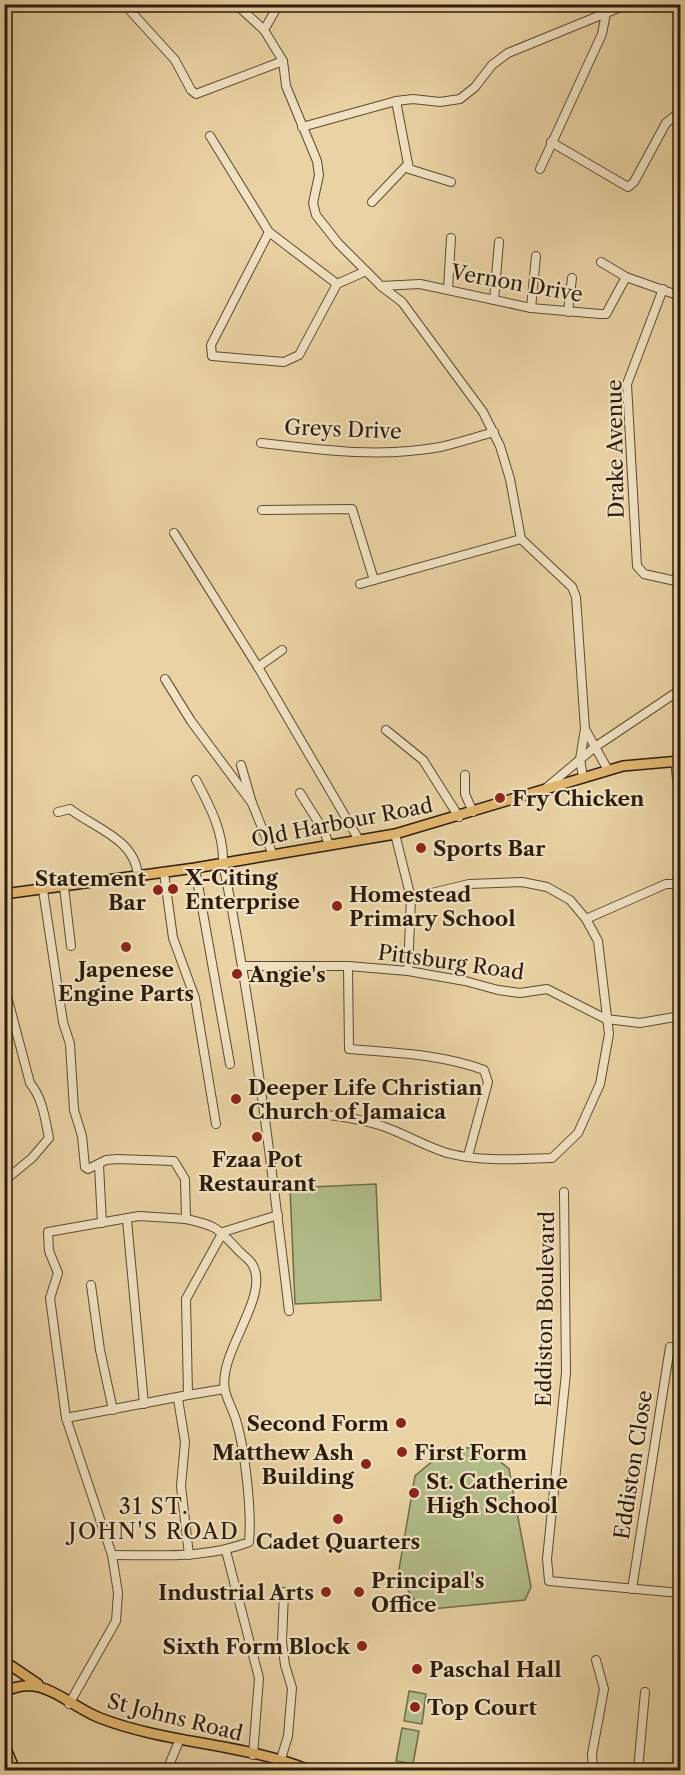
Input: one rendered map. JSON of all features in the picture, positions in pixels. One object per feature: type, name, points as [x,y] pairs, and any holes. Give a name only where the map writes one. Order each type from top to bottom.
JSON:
[{"type":"main road","name":"Old Harbour Road","points":[[4,894],[164,873],[395,834],[459,817],[608,770],[639,764],[678,761]]},
{"type":"main road","name":"St Johns Road","points":[[4,1661],[69,1704],[128,1727],[253,1755],[308,1770]]},
{"type":"main road","points":[[4,1692],[24,1684],[40,1686]]},
{"type":"main road","points":[[4,1744],[15,1770]]},
{"type":"street","points":[[124,4],[175,60],[191,90],[196,94],[283,64]]},
{"type":"street","points":[[236,4],[264,30],[283,64],[286,86],[317,161],[319,175],[313,203],[316,214],[338,243],[381,286],[402,302],[483,412],[494,432],[510,479],[521,539],[565,579],[576,597],[585,729],[580,759],[583,777]]},
{"type":"street","points":[[264,30],[279,4]]},
{"type":"street","points":[[302,128],[396,101],[413,99],[440,102],[460,99],[475,87],[492,65],[508,53],[628,4]]},
{"type":"street","points":[[540,169],[602,34],[606,13]]},
{"type":"street","points":[[396,101],[409,169],[451,182]]},
{"type":"street","points":[[551,142],[628,187],[634,182],[666,123],[681,112]]},
{"type":"street","points":[[210,136],[269,232],[337,284]]},
{"type":"street","points":[[372,202],[408,164]]},
{"type":"street","points":[[269,232],[211,345],[212,356],[284,362],[293,359],[299,355],[337,284],[366,271]]},
{"type":"street","points":[[448,289],[452,238]]},
{"type":"street","points":[[494,300],[499,242]]},
{"type":"street","points":[[531,308],[536,256]]},
{"type":"street","name":"Vernon Drive","points":[[601,262],[626,277],[681,296]]},
{"type":"street","name":"Vernon Drive","points":[[381,286],[420,284],[531,308],[606,314],[626,277]]},
{"type":"street","points":[[568,312],[572,278]]},
{"type":"street","name":"Drake Avenue","points":[[663,288],[627,384],[637,566],[644,573],[681,582]]},
{"type":"street","name":"Greys Drive","points":[[261,443],[322,450],[382,453],[440,447],[494,432]]},
{"type":"street","points":[[262,510],[352,508],[374,580]]},
{"type":"street","points":[[174,533],[258,667],[359,840]]},
{"type":"street","points":[[360,584],[521,539]]},
{"type":"street","points":[[258,667],[282,650]]},
{"type":"street","points":[[165,679],[191,721],[252,803]]},
{"type":"street","points":[[546,789],[595,747],[681,690]]},
{"type":"street","points":[[585,729],[608,770]]},
{"type":"street","points":[[386,730],[423,760],[459,817]]},
{"type":"street","points":[[678,761],[681,804]]},
{"type":"street","points":[[241,765],[252,803],[273,855]]},
{"type":"street","points":[[465,775],[465,794],[473,812]]},
{"type":"street","points":[[196,780],[213,813],[224,849],[224,863],[244,966],[266,1114],[289,1311]]},
{"type":"street","points":[[300,793],[324,831],[329,845]]},
{"type":"street","points":[[58,812],[70,809],[131,850],[137,863],[138,876]]},
{"type":"street","points":[[395,834],[411,898],[408,971]]},
{"type":"street","points":[[195,868],[230,1064]]},
{"type":"street","points":[[164,873],[173,938],[195,998],[216,1124]]},
{"type":"street","points":[[266,1114],[306,1112],[344,1117],[381,1126],[447,1153],[486,1159],[552,1158],[578,1133],[600,1084],[609,1034],[598,941],[586,919],[570,900],[547,887],[522,882],[470,884],[411,898]]},
{"type":"street","points":[[586,919],[666,884],[681,884]]},
{"type":"street","points":[[64,887],[71,946]]},
{"type":"street","points":[[43,890],[63,1022],[70,1044],[74,1110],[82,1136],[85,1167],[88,1169],[106,1160],[117,1159],[174,1161],[185,1179],[186,1219]]},
{"type":"street","name":"Pittsburg Road","points":[[244,966],[348,966],[408,971],[520,993],[547,989],[606,1019],[640,1023],[681,1016]]},
{"type":"street","points":[[348,966],[350,1049],[437,1057],[484,1070],[488,1082],[468,1156]]},
{"type":"street","points":[[4,985],[30,1083],[38,1092],[42,1103],[49,1138],[32,1158],[4,1181]]},
{"type":"street","points":[[99,1165],[102,1223]]},
{"type":"street","name":"Eddiston Boulevard","points":[[564,1192],[566,1373],[547,1559],[549,1581],[681,1593]]},
{"type":"street","points":[[188,1395],[186,1299],[223,1232],[278,1215]]},
{"type":"street","points":[[69,1704],[116,1621],[118,1593],[112,1555],[66,1418],[50,1298],[58,1273],[49,1251],[48,1232],[127,1220],[139,1216],[186,1219],[212,1225],[223,1232],[253,1265],[256,1281],[247,1319],[227,1358],[224,1389],[237,1421],[251,1519],[249,1542],[226,1551],[189,1555],[112,1555]]},
{"type":"street","points":[[127,1220],[144,1404]]},
{"type":"street","points":[[91,1285],[96,1303],[100,1350],[112,1410]]},
{"type":"street","name":"Eddiston Close","points":[[632,1588],[670,1347]]},
{"type":"street","points":[[66,1418],[224,1389]]},
{"type":"street","points":[[178,1399],[185,1442],[181,1486],[189,1555]]},
{"type":"street","points":[[226,1551],[259,1678],[253,1755]]},
{"type":"street","points":[[280,1762],[288,1736],[292,1688],[285,1665],[282,1642],[284,1592]]},
{"type":"street","points":[[593,1770],[592,1754],[604,1689],[596,1660]]},
{"type":"street","points":[[638,1770],[645,1692]]},
{"type":"street","points":[[167,1770],[180,1739]]},
{"type":"green space","points":[[376,1184],[381,1300],[295,1304],[290,1188]]},
{"type":"green space","points":[[448,1448],[484,1448],[509,1469],[531,1587],[525,1600],[421,1610],[398,1575],[415,1476]]},
{"type":"green space","name":"Top Court","points":[[409,1691],[426,1694],[422,1724],[404,1721]]},
{"type":"green space","points":[[402,1728],[419,1731],[413,1764],[396,1761]]},
{"type":"place","name":"Fry Chicken","points":[[500,798]]},
{"type":"place","name":"Sports Bar","points":[[421,848]]},
{"type":"place","name":"X-Citing Enterprise","points":[[173,889]]},
{"type":"place","name":"Statement Bar","points":[[158,890]]},
{"type":"place","name":"Homestead Primary School","points":[[337,906]]},
{"type":"place","name":"Japenese Engine Parts","points":[[126,947]]},
{"type":"place","name":"Angie's","points":[[237,974]]},
{"type":"place","name":"Deeper Life Christian Church of Jamaica","points":[[236,1099]]},
{"type":"place","name":"Fzaa Pot Restaurant","points":[[257,1137]]},
{"type":"place","name":"Second Form","points":[[401,1423]]},
{"type":"place","name":"First Form","points":[[402,1452]]},
{"type":"place","name":"Matthew Ash Building","points":[[366,1464]]},
{"type":"place","name":"St. Catherine High School","points":[[414,1493]]},
{"type":"place","name":"Cadet Quarters","points":[[338,1519]]},
{"type":"place","name":"Industrial Arts","points":[[326,1592]]},
{"type":"place","name":"Principal's Office","points":[[359,1592]]},
{"type":"place","name":"Sixth Form Block","points":[[362,1646]]},
{"type":"place","name":"Paschal Hall","points":[[417,1669]]},
{"type":"place","name":"Top Court","points":[[415,1707]]},
{"type":"district","name":"31 ST. JOHN'S ROAD","points":[[154,1518]]}]
